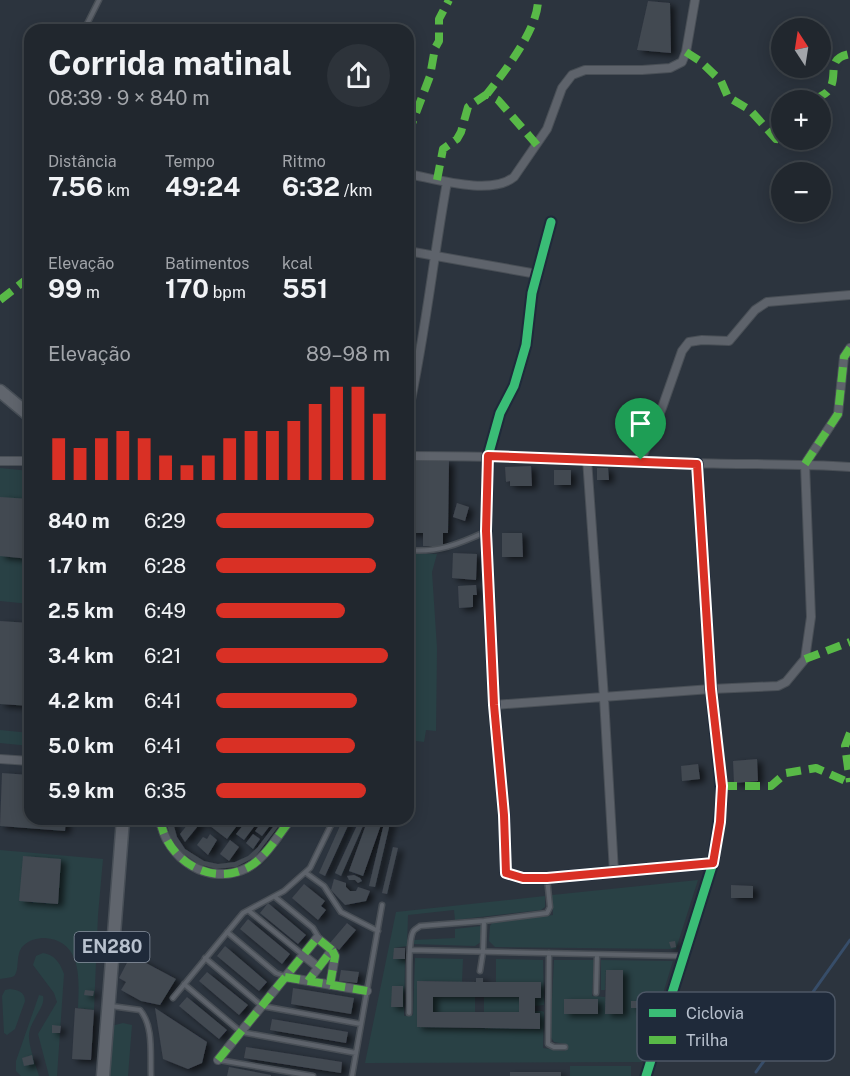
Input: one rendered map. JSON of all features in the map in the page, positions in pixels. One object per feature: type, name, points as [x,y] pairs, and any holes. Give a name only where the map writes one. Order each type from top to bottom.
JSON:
[{"type":"main road","points":[[0,391],[24,411]]},
{"type":"main road","name":"EN280","points":[[103,1076],[122,825]]},
{"type":"street","points":[[414,175],[447,182],[494,186],[507,183],[514,177],[547,129],[562,87],[572,75],[585,70],[670,68],[682,62],[686,52],[695,0]]},
{"type":"street","points":[[414,387],[433,256],[447,182]]},
{"type":"street","points":[[551,222],[532,293],[526,345],[514,386],[500,413],[488,456],[486,531],[494,705],[504,815],[506,873],[523,878],[547,878],[713,863]]},
{"type":"street","points":[[414,252],[537,274]]},
{"type":"street","points":[[641,460],[682,351],[689,342],[729,341],[756,310],[767,302],[850,295]]},
{"type":"street","points":[[494,705],[778,686],[786,682],[805,658],[811,617],[805,464],[838,414],[844,357],[850,348]]},
{"type":"street","points":[[414,456],[488,456],[850,467]]},
{"type":"street","points":[[587,459],[614,872]]},
{"type":"street","points":[[0,461],[24,461]]},
{"type":"street","points":[[673,992],[713,863],[720,822],[722,786],[711,689],[697,464]]},
{"type":"street","points":[[0,759],[24,761]]},
{"type":"street","points":[[162,825],[167,841],[183,861],[208,872],[224,873],[248,867],[257,861],[286,825]]},
{"type":"street","points":[[218,1060],[318,938],[332,950],[335,956],[330,985]]},
{"type":"street","points":[[308,981],[332,950]]},
{"type":"street","points":[[303,955],[318,967]]},
{"type":"street","points":[[285,976],[367,991]]},
{"type":"street","points":[[646,1076],[651,1061]]},
{"type":"lane","points":[[87,24],[99,0]]},
{"type":"lane","points":[[414,549],[438,550],[457,545],[486,531]]},
{"type":"lane","points":[[173,998],[243,914],[275,897],[306,873],[331,825]]},
{"type":"lane","points":[[306,873],[324,886],[341,912],[378,931]]},
{"type":"lane","points":[[409,1013],[410,950],[413,931],[420,926],[547,913],[550,907],[547,878]]},
{"type":"lane","points":[[275,897],[313,928],[318,938]]},
{"type":"lane","points":[[352,1076],[382,905]]},
{"type":"lane","points":[[249,911],[303,955]]},
{"type":"lane","points":[[480,971],[484,921]]},
{"type":"lane","points":[[227,932],[276,973],[285,976]]},
{"type":"lane","points":[[410,950],[685,956]]},
{"type":"lane","points":[[549,953],[547,1040],[550,1046],[565,1047]]},
{"type":"lane","points":[[596,993],[597,954]]},
{"type":"lane","points":[[206,958],[262,1006],[361,1024]]},
{"type":"lane","points":[[184,984],[241,1032],[356,1053]]},
{"type":"lane","points":[[107,1006],[132,1007],[140,1010],[146,1017],[149,1029],[151,1076]]},
{"type":"lane","points":[[218,1060],[313,1076]]},
{"type":"green space","points":[[0,468],[24,470],[24,603],[0,601]]},
{"type":"green space","points":[[414,553],[437,554],[432,572],[437,648],[436,731],[426,730],[424,742],[414,741]]},
{"type":"green space","points":[[0,730],[24,732],[24,745],[0,743]]},
{"type":"green space","points":[[0,850],[103,859],[94,1010],[78,1008],[79,986],[76,964],[66,946],[57,941],[42,938],[28,942],[21,949],[16,974],[0,979]]},
{"type":"green space","points":[[698,880],[676,949],[495,947],[489,941],[492,923],[553,915],[552,895]]},
{"type":"green space","points":[[545,896],[545,907],[541,910],[455,920],[454,910],[408,915],[407,946],[394,948],[394,959],[405,959],[404,1016],[413,1015],[415,958],[463,959],[462,982],[417,981],[417,1027],[540,1028],[540,1013],[535,1013],[535,1011],[542,1011],[544,1012],[543,1048],[565,1051],[565,1044],[554,1042],[550,1036],[554,960],[594,960],[592,996],[605,997],[623,1013],[623,970],[606,970],[605,990],[601,990],[601,960],[673,961],[663,992],[637,992],[637,1061],[642,1062],[365,1063],[396,912]],"holes":[[[564,999],[598,999],[598,1014],[564,1013]]]},
{"type":"green space","points":[[481,926],[481,942],[475,946],[413,944],[413,940],[455,938],[455,929]]},
{"type":"green space","points":[[43,953],[56,960],[64,974],[57,1076],[49,1076],[38,1034],[57,1002],[54,993],[33,965],[36,956]]},
{"type":"green space","points":[[496,959],[543,960],[544,1005],[535,1006],[535,998],[541,998],[541,982],[496,982]]},
{"type":"green space","points":[[10,989],[24,995],[25,1001],[15,1029],[7,1035],[4,1033],[2,996],[5,990]]},
{"type":"green space","points":[[39,995],[43,996],[42,1005],[30,1029],[29,1039],[39,1076],[21,1076],[16,1071],[16,1061]]},
{"type":"green space","points":[[433,997],[475,997],[475,1012],[433,1012]]},
{"type":"green space","points":[[484,997],[519,997],[519,1012],[484,1012]]},
{"type":"green space","points":[[123,1023],[132,1025],[128,1076],[108,1076],[111,1026]]},
{"type":"green space","points":[[570,1066],[631,1066],[631,1076],[570,1076]]},
{"type":"building","points":[[648,1],[670,3],[671,53],[637,50]]},
{"type":"building","points":[[414,461],[449,461],[448,533],[443,533],[443,546],[423,546],[423,533],[414,533]]},
{"type":"building","points":[[531,466],[532,486],[510,486],[510,481],[506,482],[505,467]]},
{"type":"building","points":[[597,468],[608,468],[609,480],[597,480]]},
{"type":"building","points":[[554,470],[571,470],[571,485],[554,485]]},
{"type":"building","points":[[0,497],[24,499],[24,558],[0,556]]},
{"type":"building","points":[[457,503],[469,507],[465,521],[453,517]]},
{"type":"building","points":[[502,533],[522,533],[523,557],[502,557]]},
{"type":"building","points":[[453,553],[477,554],[476,580],[452,578]]},
{"type":"building","points":[[476,585],[477,595],[473,595],[473,607],[459,608],[458,586]]},
{"type":"building","points":[[0,621],[24,623],[24,706],[0,704]]},
{"type":"building","points":[[757,759],[758,781],[734,783],[733,761]]},
{"type":"building","points":[[698,764],[700,779],[682,781],[681,766]]},
{"type":"building","points":[[2,773],[24,775],[24,825],[66,825],[65,831],[0,826]]},
{"type":"building","points":[[167,825],[174,825],[177,837],[185,849],[204,861],[218,864],[235,862],[248,856],[274,825],[279,825],[255,857],[236,867],[216,869],[198,864],[181,852],[170,837]]},
{"type":"building","points":[[187,825],[199,825],[185,842],[180,834]]},
{"type":"building","points":[[209,825],[238,825],[227,839]]},
{"type":"building","points":[[243,825],[255,825],[244,840],[236,834]]},
{"type":"building","points":[[260,825],[270,825],[262,836],[255,831]]},
{"type":"building","points":[[340,825],[348,825],[325,876],[319,873]]},
{"type":"building","points":[[357,825],[363,825],[341,876],[335,873]]},
{"type":"building","points":[[366,825],[381,825],[363,876],[349,871]]},
{"type":"building","points":[[384,825],[390,825],[375,887],[369,886]]},
{"type":"building","points":[[210,834],[217,840],[208,855],[197,845],[203,837],[207,839]]},
{"type":"building","points":[[253,834],[260,839],[253,849],[246,843]]},
{"type":"building","points":[[230,840],[239,847],[229,861],[220,854]]},
{"type":"building","points":[[393,847],[398,848],[387,894],[382,893]]},
{"type":"building","points":[[23,856],[61,859],[58,904],[19,901]]},
{"type":"building","points":[[354,875],[362,881],[358,883],[355,880],[349,880],[347,876]]},
{"type":"building","points":[[334,879],[346,883],[350,891],[356,891],[358,887],[370,891],[366,901],[345,905],[331,890]]},
{"type":"building","points":[[304,884],[325,901],[321,906],[326,910],[318,920],[292,898]]},
{"type":"building","points":[[731,885],[753,886],[753,898],[731,898]]},
{"type":"building","points":[[268,903],[306,935],[298,944],[260,913]]},
{"type":"building","points":[[248,919],[290,954],[282,964],[240,929]]},
{"type":"building","points":[[347,923],[356,930],[339,950],[330,943]]},
{"type":"building","points":[[675,941],[676,947],[671,948],[669,942]]},
{"type":"building","points":[[225,946],[267,982],[259,991],[217,956]]},
{"type":"building","points":[[394,948],[405,948],[405,959],[393,959]]},
{"type":"building","points":[[131,955],[176,979],[160,1005],[141,1001],[121,990],[126,982],[119,978]]},
{"type":"building","points":[[341,970],[359,972],[357,983],[339,981]]},
{"type":"building","points":[[606,970],[623,970],[623,1014],[605,1014]]},
{"type":"building","points":[[207,972],[248,1005],[239,1015],[199,981]]},
{"type":"building","points":[[476,978],[483,978],[483,982],[541,982],[541,998],[535,998],[535,1013],[540,1013],[540,1029],[417,1027],[417,981],[476,982]],"holes":[[[433,997],[519,997],[519,1012],[433,1012]]]},
{"type":"building","points":[[392,986],[403,986],[403,1007],[391,1007]]},
{"type":"building","points":[[293,988],[354,998],[351,1014],[291,1004]]},
{"type":"building","points":[[85,990],[94,991],[93,996],[84,995]]},
{"type":"building","points":[[187,997],[227,1030],[219,1039],[179,1006]]},
{"type":"building","points":[[564,999],[598,999],[598,1014],[564,1014]]},
{"type":"building","points":[[631,1001],[637,1001],[637,1008],[631,1008]]},
{"type":"building","points":[[75,1008],[94,1010],[91,1060],[72,1059]]},
{"type":"building","points":[[155,1008],[207,1042],[202,1063],[188,1069],[163,1059]]},
{"type":"building","points":[[272,1019],[348,1032],[346,1043],[270,1030]]},
{"type":"building","points":[[52,1025],[61,1026],[60,1033],[52,1033]]},
{"type":"building","points":[[246,1047],[342,1062],[341,1073],[244,1058]]},
{"type":"building","points":[[32,1055],[34,1064],[24,1066],[22,1058]]},
{"type":"building","points":[[229,1067],[271,1075],[271,1076],[227,1076]]},
{"type":"building","points":[[510,1072],[561,1072],[561,1076],[510,1076]]},
{"type":"waterway","points":[[813,992],[850,940]]},
{"type":"waterway","points":[[756,1072],[764,1061]]},
{"type":"marked path","points":[[414,118],[430,76],[435,48],[439,41],[439,19],[449,0]]},
{"type":"marked path","points":[[537,145],[498,100],[487,94],[527,36],[537,11],[538,0]]},
{"type":"marked path","points":[[686,52],[700,61],[721,81],[728,97],[750,110],[771,133]]},
{"type":"marked path","points":[[828,90],[833,80],[837,60],[850,54]]},
{"type":"marked path","points":[[437,180],[443,149],[457,139],[468,107],[487,94]]},
{"type":"marked path","points":[[0,300],[24,281]]},
{"type":"marked path","points":[[805,464],[838,414],[844,357],[850,348]]},
{"type":"marked path","points":[[805,659],[850,642]]},
{"type":"marked path","points":[[850,733],[845,746],[850,782]]},
{"type":"marked path","points":[[722,786],[771,786],[786,773],[816,768],[850,783]]},
{"type":"marked path","points":[[162,825],[171,846],[180,857],[192,866],[218,874],[233,873],[254,864],[286,825]]},
{"type":"marked path","points":[[218,1060],[317,938],[332,950],[308,981]]},
{"type":"marked path","points":[[330,985],[335,956],[332,950]]},
{"type":"marked path","points":[[285,977],[367,991]]},
{"type":"cycle path","points":[[551,222],[532,293],[526,345],[514,386],[500,413],[488,456],[486,532],[494,705],[504,815],[506,873],[523,878],[547,878],[713,863]]},
{"type":"cycle path","points":[[672,992],[713,863],[722,798],[711,689],[697,463]]},
{"type":"cycle path","points":[[646,1076],[651,1061]]},
{"type":"route","points":[[488,456],[641,460],[697,464],[711,689],[722,786],[720,822],[713,863],[547,878],[523,878],[506,873],[504,815],[494,705],[486,531],[488,456]]}]
